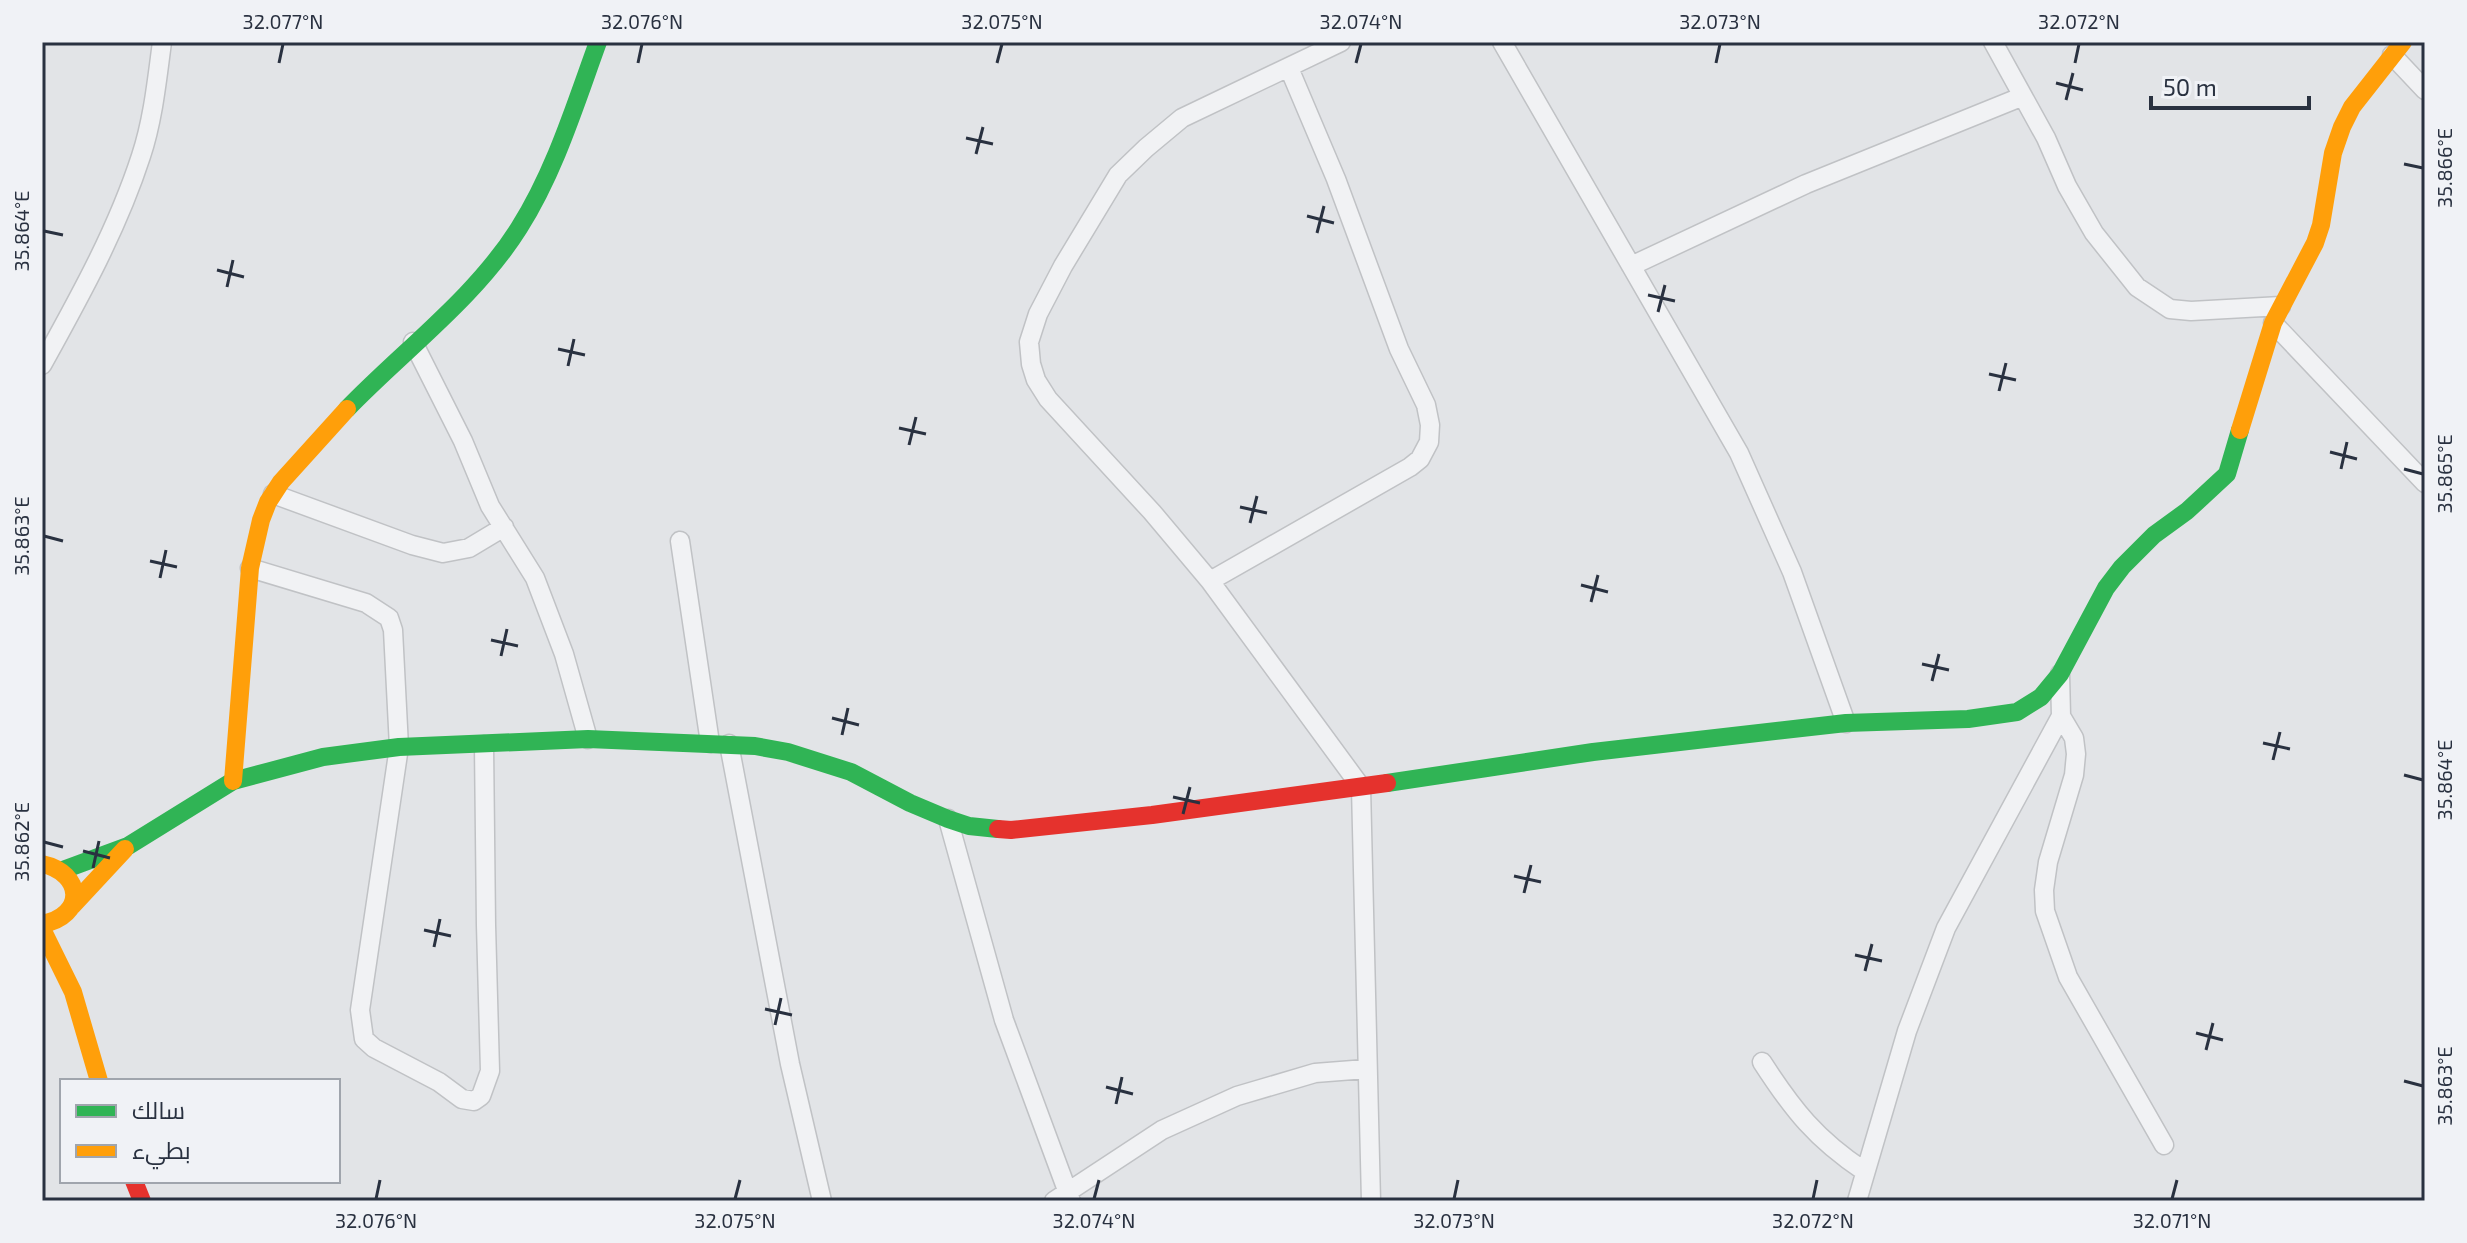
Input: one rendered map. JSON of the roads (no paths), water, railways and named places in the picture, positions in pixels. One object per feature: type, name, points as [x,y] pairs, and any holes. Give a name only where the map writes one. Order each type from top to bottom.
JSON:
[{"type":"street","points":[[42,365],[91,274],[142,154],[156,91],[162,42]]},
{"type":"street","points":[[233,781],[250,568],[256,538],[273,494],[334,421],[505,249],[546,175],[598,42]]},
{"type":"street","points":[[1341,42],[1182,118],[1146,148],[1118,175],[1063,266],[1038,314],[1029,342],[1036,380],[1048,399],[1152,512],[1210,581],[1361,787],[1371,1201]]},
{"type":"street","points":[[1502,42],[1739,453],[1792,572],[1846,723]]},
{"type":"street","points":[[1993,42],[2094,233],[2137,287],[2170,309],[2277,315],[2425,483]]},
{"type":"street","points":[[53,866],[128,846],[233,781],[323,757],[399,747],[588,739],[720,743],[788,752],[851,772],[948,819],[969,826],[1011,830],[1361,787],[1593,752],[1846,723],[1968,719],[2008,714],[2041,697],[2060,674],[2106,588],[2122,567],[2154,535],[2187,511],[2227,474],[2277,315],[2315,243],[2321,225],[2328,176],[2342,127],[2352,107],[2398,48],[2425,90]]},
{"type":"street","points":[[1210,581],[1410,467],[1420,459],[1429,442],[1426,405],[1399,349],[1336,179],[1289,68]]},
{"type":"street","points":[[1631,266],[1806,184],[2021,97]]},
{"type":"street","points":[[413,342],[463,441],[490,506],[535,578],[568,667],[588,739]]},
{"type":"street","points":[[273,494],[412,545],[443,553],[469,548],[504,527]]},
{"type":"street","points":[[680,541],[720,743],[822,1201]]},
{"type":"street","points":[[250,568],[366,603],[389,618],[393,630],[399,747],[360,1010],[361,1029],[364,1039],[374,1048],[468,1101],[481,1096],[490,1071],[484,745]]},
{"type":"street","points":[[2060,674],[2061,716],[2074,738],[2076,754],[2074,775],[2048,862],[2045,911],[2068,977],[2164,1145]]},
{"type":"street","points":[[1857,1201],[1920,992],[1946,928],[2061,716]]},
{"type":"street","points":[[948,819],[1004,1020],[1064,1198],[1162,1130],[1237,1096],[1315,1073],[1366,1069]]},
{"type":"street","points":[[42,844],[53,866],[74,886],[69,924],[73,992]]},
{"type":"street","points":[[69,924],[128,846]]},
{"type":"street","points":[[69,924],[59,921],[42,927],[73,992],[98,1079]]},
{"type":"street","points":[[1762,1062],[1813,1131],[1830,1149],[1864,1171]]}]
